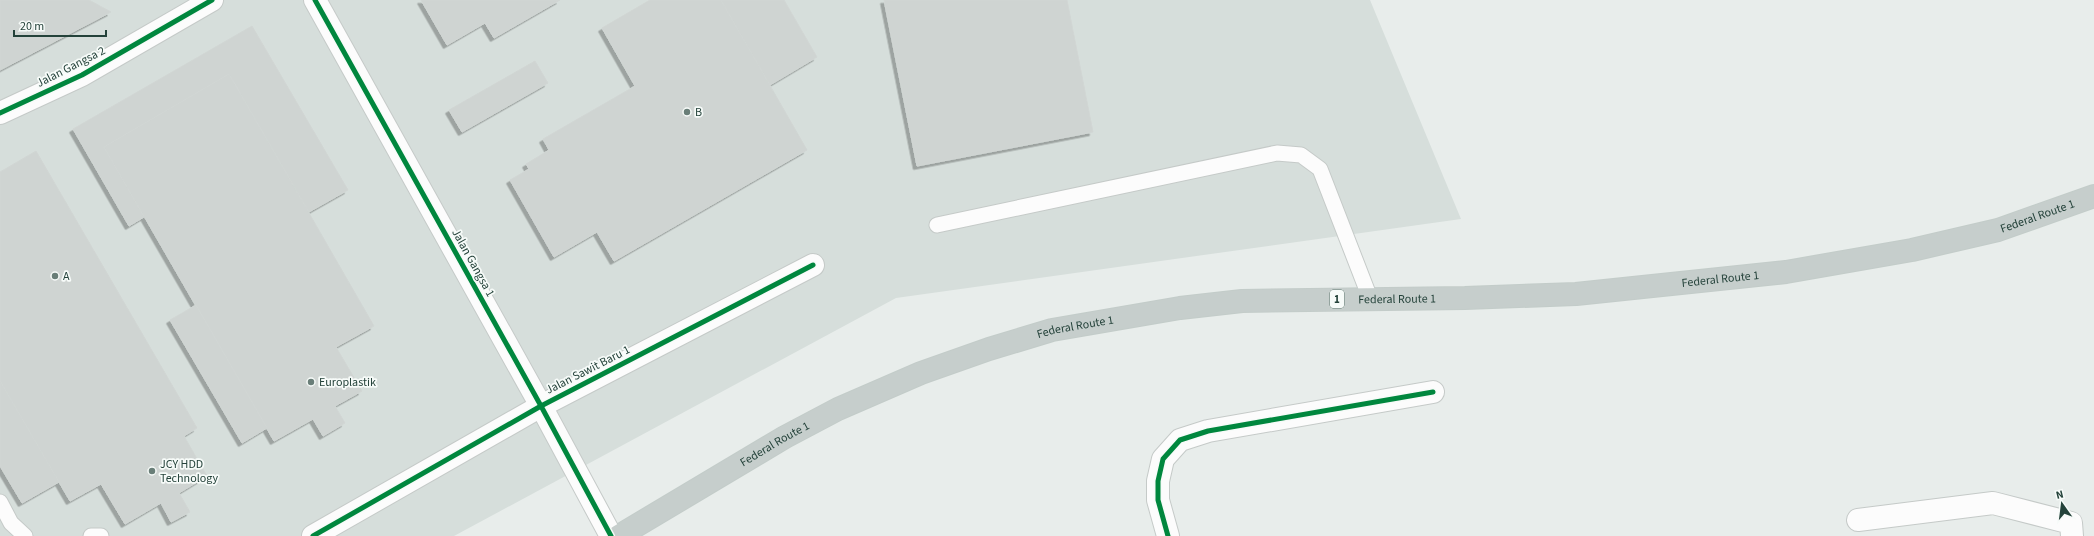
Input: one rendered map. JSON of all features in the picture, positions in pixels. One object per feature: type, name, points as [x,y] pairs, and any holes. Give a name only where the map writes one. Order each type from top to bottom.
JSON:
[{"type":"highway","name":"Federal Route 1","points":[[619,536],[785,437],[838,409],[921,373],[989,348],[1052,330],[1180,308],[1242,301],[1370,298],[1465,298],[1576,294],[1786,272],[1912,250],[1998,230],[2094,196]]},
{"type":"street","name":"Jalan Gangsa 2","points":[[0,113],[82,75],[212,0]]},
{"type":"street","name":"Jalan Gangsa 1","points":[[314,0],[541,406],[611,536]]},
{"type":"street","name":"Jalan Sawit Baru 1","points":[[313,536],[541,406],[813,265]]},
{"type":"street","points":[[1168,536],[1158,500],[1158,481],[1163,459],[1180,440],[1208,431],[1433,392]]},
{"type":"street","points":[[1858,520],[1993,503],[2072,524],[2072,536]]},
{"type":"lane","points":[[937,225],[1277,153],[1301,155],[1320,169],[1370,298]]},
{"type":"lane","points":[[0,502],[10,523],[25,536]]},
{"type":"lane","points":[[91,536],[101,536]]},
{"type":"shaded area","points":[[0,0],[1370,0],[1461,219],[896,298],[454,536],[0,536]]},
{"type":"building","points":[[0,0],[89,0],[111,12],[0,70]]},
{"type":"building","points":[[421,0],[560,0],[494,38],[485,23],[447,45]]},
{"type":"building","name":"B","points":[[650,0],[721,0],[807,150],[614,261],[597,232],[554,257],[510,180],[529,169],[526,164],[549,150],[543,139],[635,86],[602,28]]},
{"type":"building","points":[[721,0],[784,0],[817,57],[770,85]]},
{"type":"building","points":[[884,0],[1067,0],[1093,132],[917,166]]},
{"type":"building","points":[[252,26],[348,190],[309,212],[229,74],[104,147],[144,217],[129,226],[73,129]]},
{"type":"building","points":[[535,61],[548,83],[462,132],[449,110]]},
{"type":"building","points":[[229,74],[374,326],[336,347],[362,391],[335,406],[345,423],[323,436],[313,419],[274,441],[104,147]]},
{"type":"building","name":"A","points":[[36,151],[197,428],[184,436],[207,476],[179,493],[190,512],[171,522],[161,503],[125,524],[101,484],[70,501],[0,381],[0,172]]},
{"type":"building","points":[[196,305],[267,428],[242,443],[170,320]]},
{"type":"building","points":[[0,381],[59,482],[22,503],[0,466]]},
{"type":"cycle path","points":[[0,113],[82,75],[212,0]]},
{"type":"cycle path","points":[[315,0],[541,406],[611,536]]},
{"type":"cycle path","points":[[313,536],[541,406],[813,265]]},
{"type":"cycle path","points":[[1168,536],[1158,500],[1158,481],[1163,459],[1180,440],[1208,431],[1433,392]]},
{"type":"place","name":"B","points":[[687,112]]},
{"type":"place","name":"A","points":[[55,276]]},
{"type":"place","name":"Europlastik","points":[[311,382]]},
{"type":"place","name":"JCY HDD Technology","points":[[152,471]]}]
